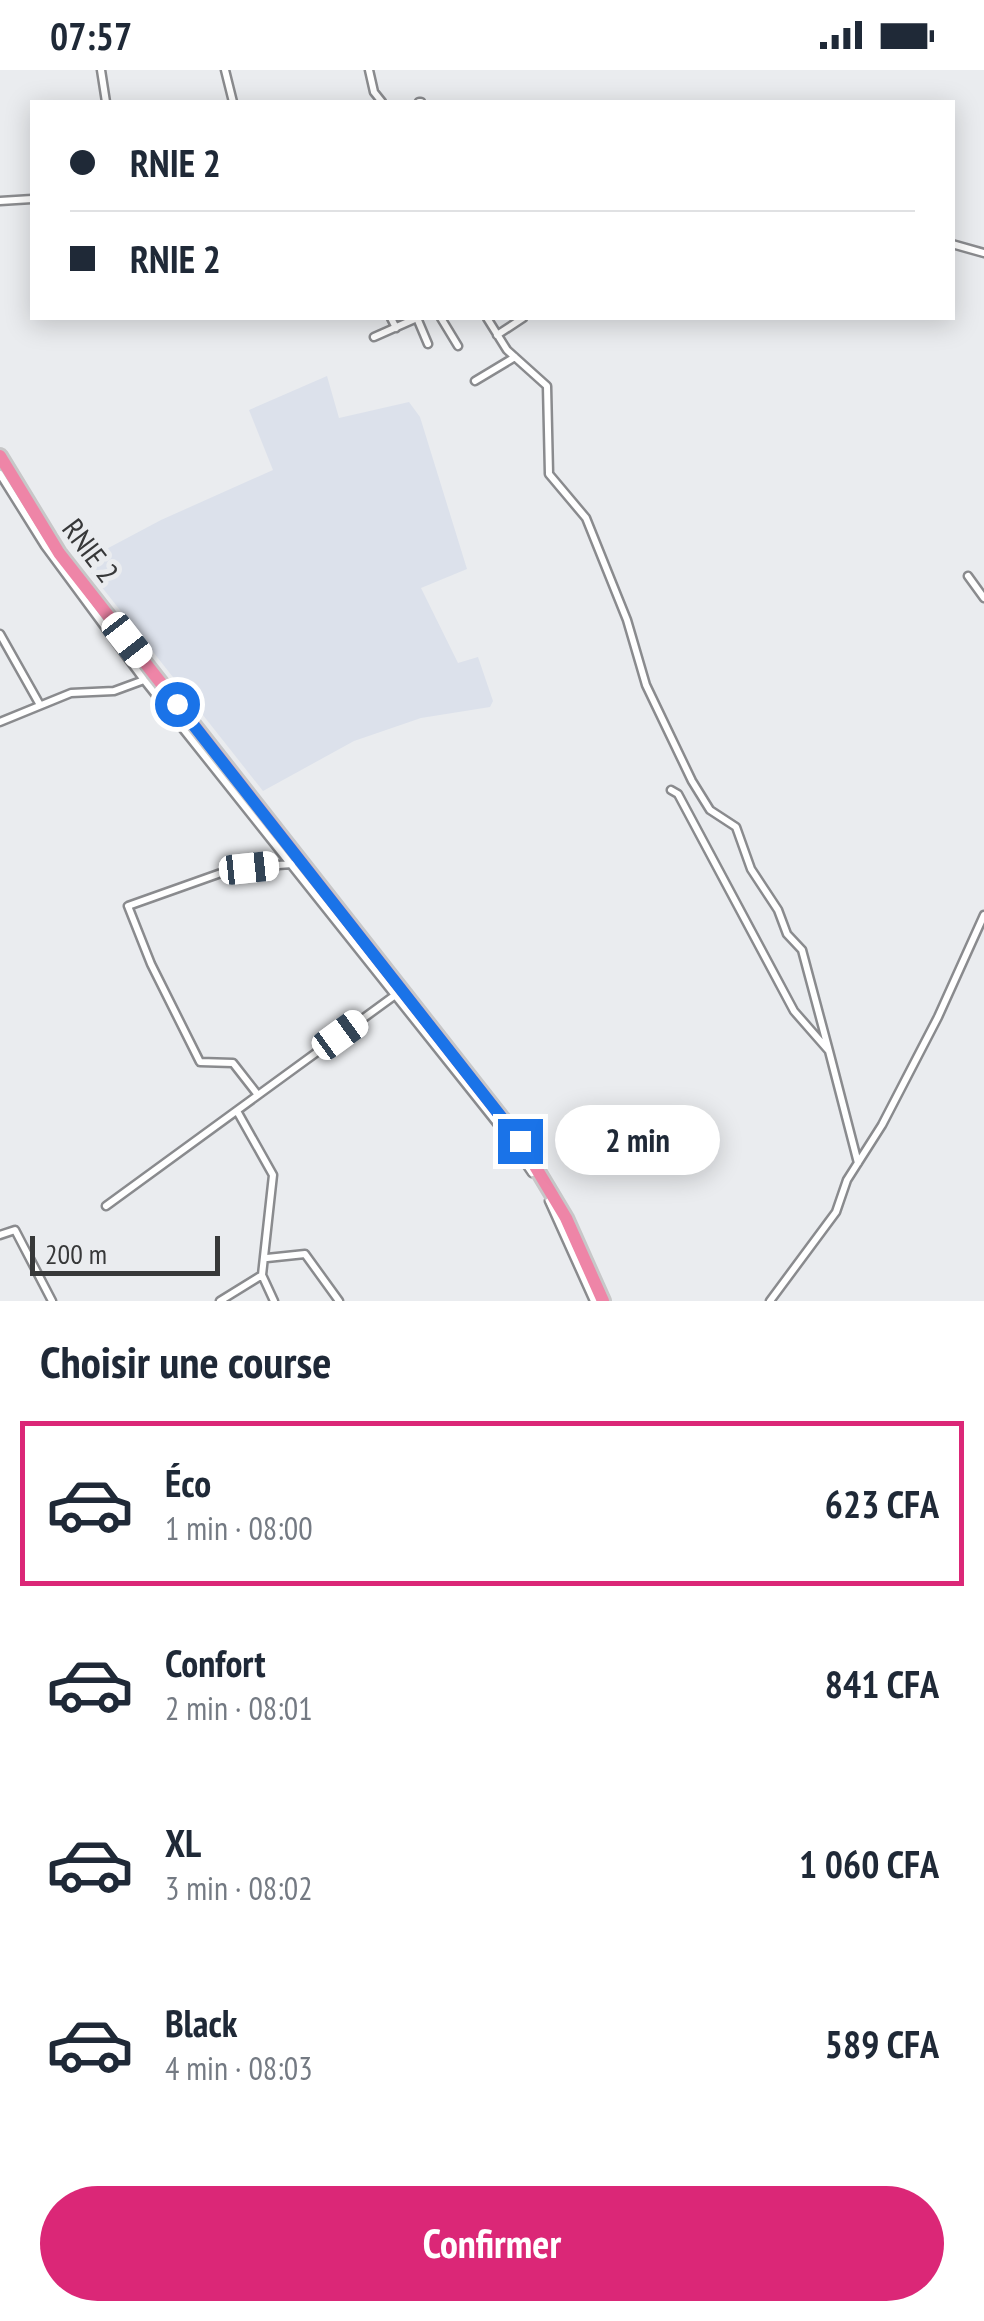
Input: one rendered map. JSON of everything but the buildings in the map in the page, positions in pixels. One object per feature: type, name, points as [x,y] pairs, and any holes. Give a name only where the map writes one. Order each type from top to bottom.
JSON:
[{"type":"highway","name":"RNIE 2","points":[[0,456],[59,553],[297,864],[532,1159],[578,1242],[603,1301]]},
{"type":"street","points":[[101,70],[106,100]]},
{"type":"street","points":[[225,70],[232,100]]},
{"type":"street","points":[[369,70],[374,92],[380,100]]},
{"type":"street","points":[[0,201],[30,199]]},
{"type":"street","points":[[955,245],[984,253]]},
{"type":"street","points":[[392,320],[396,328]]},
{"type":"street","points":[[374,337],[413,320]]},
{"type":"street","points":[[418,320],[428,344]]},
{"type":"street","points":[[442,320],[458,346]]},
{"type":"street","points":[[488,320],[515,357],[547,386],[549,474],[586,518],[627,620],[646,685],[692,781],[710,810],[736,828],[752,869],[778,910],[787,934],[802,950],[858,1162]]},
{"type":"street","points":[[497,335],[520,320]]},
{"type":"street","points":[[475,381],[515,357]]},
{"type":"street","points":[[0,474],[45,546],[144,680],[297,864]]},
{"type":"street","points":[[968,576],[984,598]]},
{"type":"street","points":[[0,634],[40,705]]},
{"type":"street","points":[[0,722],[71,692],[114,692],[144,680]]},
{"type":"street","points":[[671,790],[678,794],[794,1011],[829,1052]]},
{"type":"street","points":[[258,1095],[234,1063],[200,1062],[128,911],[134,900],[235,868],[297,864]]},
{"type":"street","points":[[770,1301],[836,1212],[858,1162],[938,1018],[983,917]]},
{"type":"street","points":[[106,1206],[399,992],[526,1164],[569,1240],[594,1301]]},
{"type":"street","points":[[236,1111],[273,1175],[267,1258],[262,1275],[274,1301]]},
{"type":"street","points":[[0,1235],[14,1230],[52,1301]]},
{"type":"street","points":[[267,1258],[305,1254],[339,1301]]},
{"type":"street","points":[[220,1301],[262,1275]]},
{"type":"shaded area","points":[[327,376],[339,418],[409,402],[420,417],[467,569],[421,588],[458,663],[478,657],[493,701],[490,707],[421,718],[354,741],[263,791],[82,562],[161,520],[273,470],[249,410]]},
{"type":"route","points":[[177,704],[520,1141]]}]
